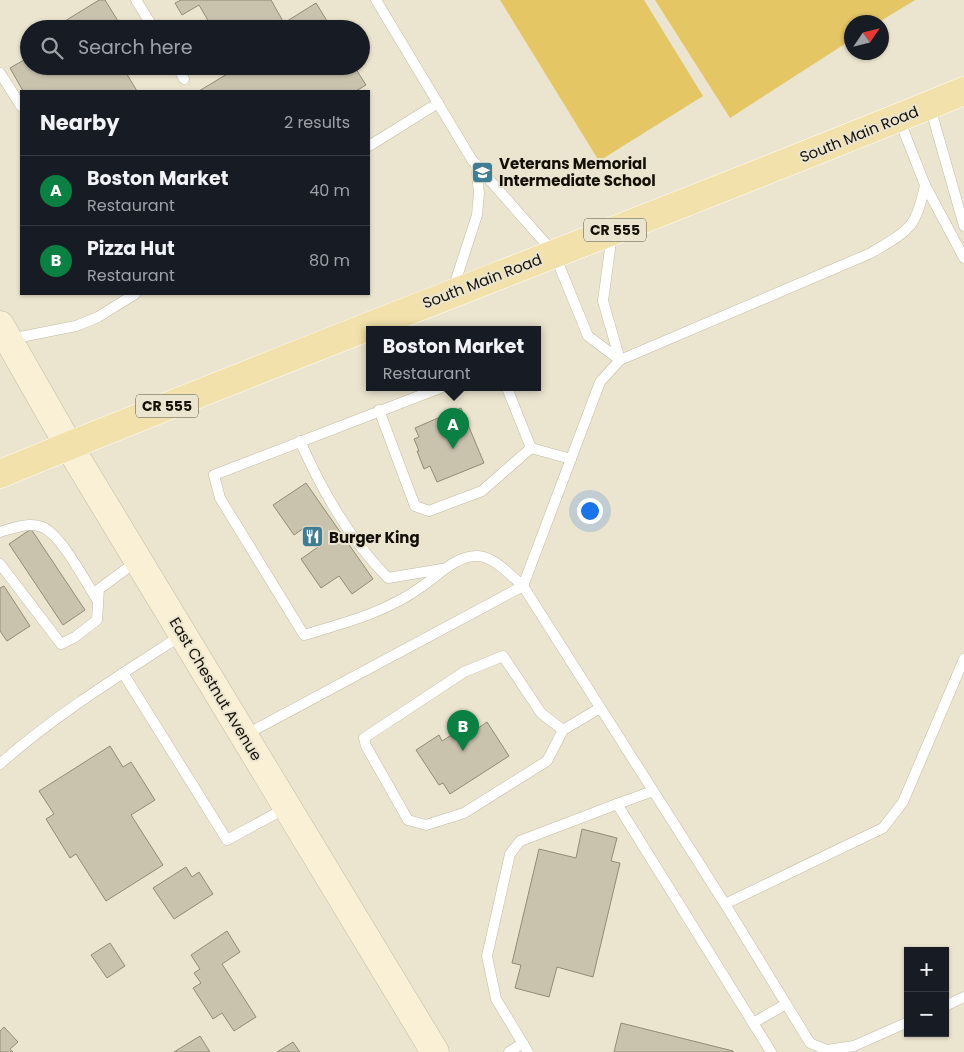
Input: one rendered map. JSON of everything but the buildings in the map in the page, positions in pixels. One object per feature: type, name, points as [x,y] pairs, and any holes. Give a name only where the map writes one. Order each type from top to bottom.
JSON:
[{"type":"main road","name":"South Main Road","points":[[369,326],[964,91]]},
{"type":"main road","name":"South Main Road","points":[[0,474],[366,327]]},
{"type":"street","name":"East Chestnut Avenue","points":[[4,332],[69,446],[435,1052]]},
{"type":"lane","points":[[136,0],[148,20]]},
{"type":"lane","points":[[376,0],[476,164],[554,253],[588,336],[620,360]]},
{"type":"lane","points":[[0,73],[20,104]]},
{"type":"lane","points":[[182,75],[184,79]]},
{"type":"lane","points":[[370,145],[438,103]]},
{"type":"lane","points":[[929,105],[964,226]]},
{"type":"lane","points":[[899,118],[925,185],[964,258]]},
{"type":"lane","points":[[451,293],[476,214],[479,194],[476,164]]},
{"type":"lane","points":[[244,736],[522,586],[600,382],[620,360],[871,253],[904,233],[919,215],[925,185]]},
{"type":"lane","points":[[613,231],[603,302],[620,360]]},
{"type":"lane","points":[[4,332],[76,326],[98,317],[133,295]]},
{"type":"lane","points":[[432,391],[214,476],[220,498],[304,635],[362,618],[421,588],[443,569]]},
{"type":"lane","points":[[508,391],[531,448]]},
{"type":"lane","points":[[379,410],[415,506],[429,511],[482,491],[531,448]]},
{"type":"lane","points":[[300,441],[320,487],[368,558],[388,578],[443,569],[478,556],[497,564],[522,586],[653,791],[810,1043],[827,1050],[854,1046],[904,1024]]},
{"type":"lane","points":[[531,448],[571,459]]},
{"type":"lane","points":[[0,532],[26,526],[43,527],[59,542],[98,601]]},
{"type":"lane","points":[[0,564],[60,644],[74,637],[97,620],[99,589],[101,586],[138,560]]},
{"type":"lane","points":[[0,764],[17,749],[123,673],[183,634]]},
{"type":"lane","points":[[563,730],[541,712],[504,656],[464,672],[364,738],[366,746],[408,820],[426,825],[464,813],[546,761],[563,730],[600,708]]},
{"type":"lane","points":[[724,904],[883,828],[903,802],[964,659]]},
{"type":"lane","points":[[123,673],[227,840],[288,808]]},
{"type":"lane","points":[[509,1052],[525,1048],[496,999],[486,956],[510,854],[520,841],[653,791]]},
{"type":"lane","points":[[617,804],[771,1052]]},
{"type":"lane","points":[[949,1004],[964,997]]},
{"type":"lane","points":[[753,1023],[786,1004]]},
{"type":"shaded area","points":[[500,0],[644,0],[703,96],[599,161]]},
{"type":"shaded area","points":[[655,0],[915,0],[889,16],[844,15],[844,45],[730,118]]},
{"type":"place","name":"Veterans Memorial Intermediate School","points":[[483,172]]},
{"type":"place","name":"Boston Market","points":[[453,449]]},
{"type":"place","name":"Burger King","points":[[313,537]]},
{"type":"place","name":"Pizza Hut","points":[[463,751]]}]
